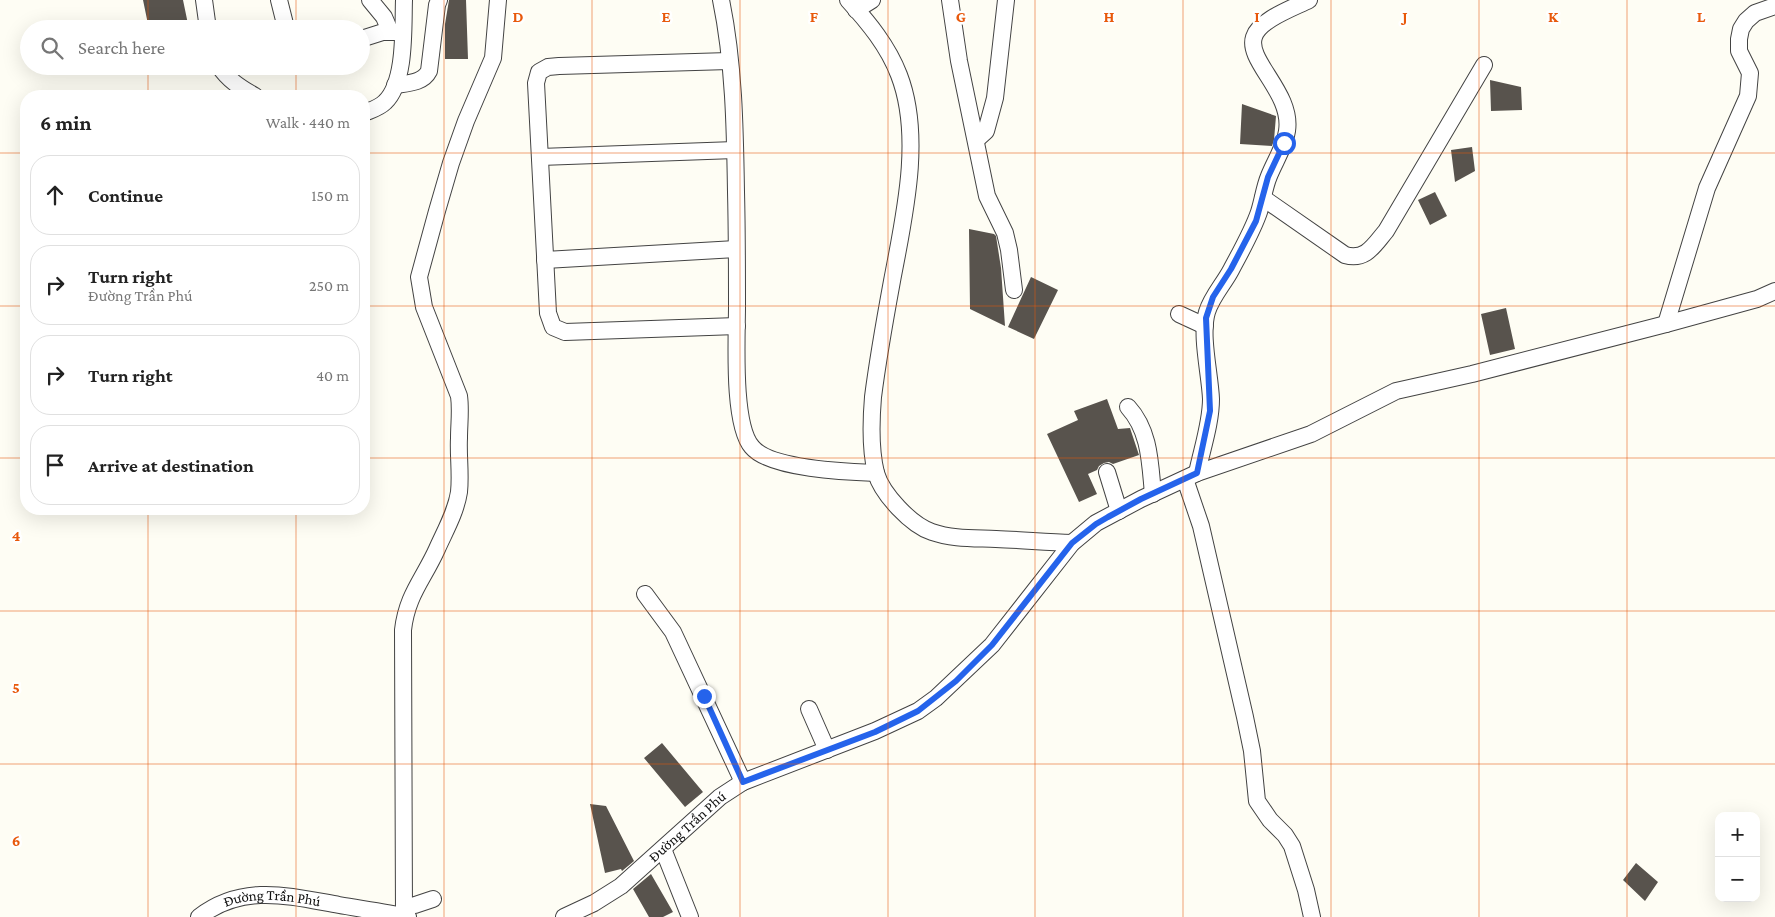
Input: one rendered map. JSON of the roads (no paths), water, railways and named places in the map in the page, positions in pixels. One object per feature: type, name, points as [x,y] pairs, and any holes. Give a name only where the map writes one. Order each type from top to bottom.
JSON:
[{"type":"street","points":[[204,0],[207,20]]},
{"type":"street","points":[[279,0],[284,20]]},
{"type":"street","points":[[370,0],[396,32]]},
{"type":"street","points":[[370,111],[386,101],[395,85],[396,32],[404,0]]},
{"type":"street","points":[[395,85],[415,82],[426,76],[429,71],[436,4],[439,0]]},
{"type":"street","points":[[401,914],[404,623],[413,592],[436,551],[451,516],[460,482],[458,453],[460,403],[437,337],[424,307],[419,277],[466,121],[492,58],[498,0]]},
{"type":"street","points":[[721,0],[732,88],[735,150],[737,387],[744,429],[753,449],[785,463],[830,471],[876,474]]},
{"type":"street","points":[[872,0],[852,5],[883,43],[892,58],[904,92],[911,138],[910,165],[901,233],[871,416],[876,474],[882,486],[908,518],[930,532],[945,536],[968,538],[1072,543]]},
{"type":"street","points":[[950,0],[959,61],[987,196],[1005,233],[1014,290]]},
{"type":"street","points":[[976,140],[986,131],[994,106],[1006,0]]},
{"type":"street","points":[[1308,0],[1258,28],[1252,42],[1257,58],[1284,103],[1287,122],[1284,143],[1268,177],[1256,221],[1207,311],[1205,326],[1210,411],[1191,476],[1252,751],[1257,801],[1292,846],[1306,890],[1312,917]]},
{"type":"street","points":[[1666,324],[1707,188],[1748,96],[1750,73],[1739,51],[1741,29],[1755,13],[1775,6]]},
{"type":"street","points":[[370,36],[383,32],[396,32]]},
{"type":"street","points":[[729,61],[548,67],[539,72],[536,83],[548,313],[553,327],[565,332],[737,326]]},
{"type":"street","points":[[1263,198],[1345,255],[1354,257],[1369,251],[1386,231],[1484,65]]},
{"type":"street","points":[[226,75],[244,90]]},
{"type":"street","points":[[540,157],[735,150]]},
{"type":"street","points":[[545,260],[736,249]]},
{"type":"street","name":"Đường Trần Phú","points":[[564,917],[594,903],[621,886],[720,797],[743,782],[875,732],[918,711],[936,698],[992,645],[1072,543],[1096,524],[1119,511],[1191,476],[1311,434],[1396,391],[1472,374],[1666,324],[1757,299],[1775,291]]},
{"type":"street","points":[[1179,314],[1205,326]]},
{"type":"street","points":[[1128,407],[1142,428],[1146,441],[1153,494]]},
{"type":"street","points":[[1107,472],[1119,511]]},
{"type":"street","points":[[644,594],[673,632],[743,782]]},
{"type":"street","points":[[810,709],[827,750]]},
{"type":"street","points":[[663,849],[690,917]]},
{"type":"street","name":"Đường Trần Phú","points":[[199,917],[221,903],[235,898],[259,894],[294,897],[401,914]]},
{"type":"street","points":[[401,914],[433,899]]}]
